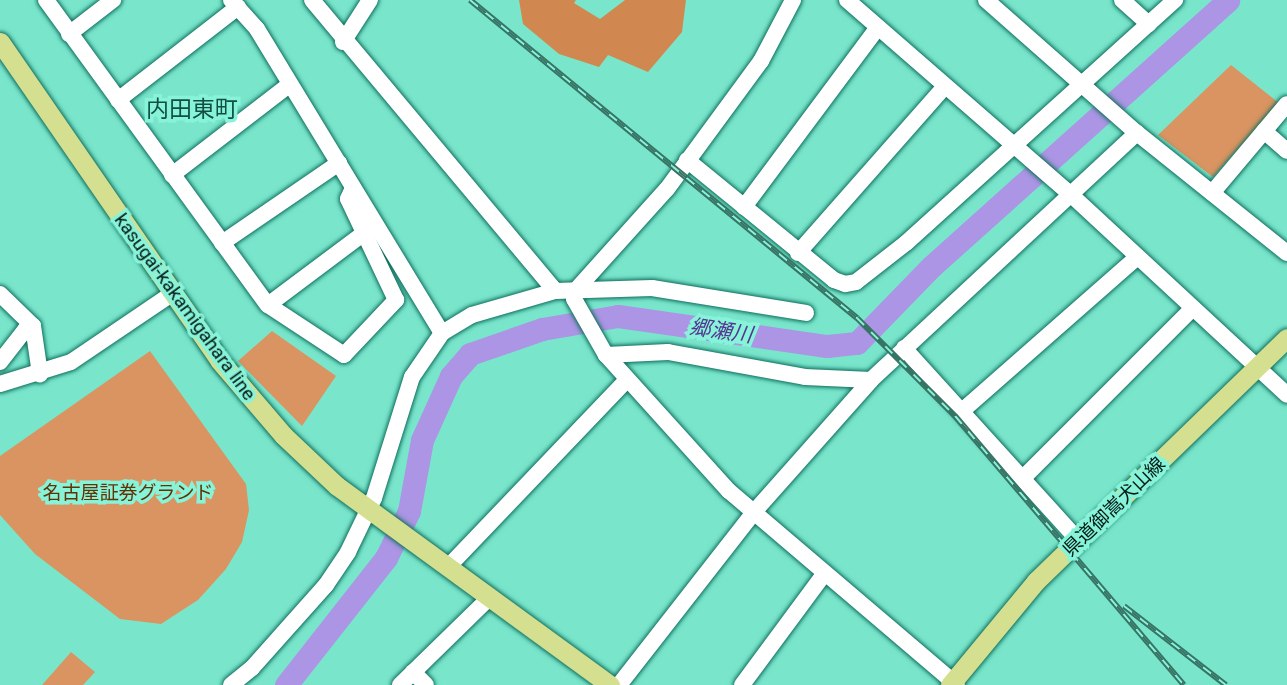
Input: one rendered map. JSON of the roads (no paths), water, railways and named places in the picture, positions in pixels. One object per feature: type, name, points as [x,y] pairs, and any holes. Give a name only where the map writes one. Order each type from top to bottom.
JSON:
[{"type":"main road","name":"kasugai-kakamigahara line","points":[[0,42],[173,293],[262,413],[309,461],[610,685]]},
{"type":"main road","name":"県道御嵩犬山線","points":[[953,684],[1020,599],[1287,338]]},
{"type":"street","points":[[46,0],[268,305],[345,355],[396,300],[348,199],[353,188]]},
{"type":"street","points":[[69,34],[113,0]]},
{"type":"street","points":[[312,0],[343,42],[555,291],[576,298],[652,288],[806,313]]},
{"type":"street","points":[[343,42],[370,0]]},
{"type":"street","points":[[576,298],[667,189],[761,61],[793,0]]},
{"type":"street","points":[[847,0],[1069,193],[1287,395]]},
{"type":"street","points":[[985,0],[1081,86],[1287,254]]},
{"type":"street","points":[[1122,0],[1149,24]]},
{"type":"street","points":[[687,160],[834,279],[845,284],[856,282],[1017,148],[1175,0]]},
{"type":"street","points":[[118,100],[234,4],[257,29],[442,332]]},
{"type":"street","points":[[744,207],[878,27]]},
{"type":"street","points":[[172,175],[290,84]]},
{"type":"street","points":[[799,253],[945,86]]},
{"type":"street","points":[[1212,193],[1287,104]]},
{"type":"street","points":[[1264,131],[1287,151]]},
{"type":"street","points":[[619,685],[754,512],[871,380],[1069,193],[1137,133]]},
{"type":"street","points":[[222,243],[339,163]]},
{"type":"street","points":[[268,305],[363,234]]},
{"type":"street","points":[[962,411],[1137,257]]},
{"type":"street","points":[[231,685],[252,668],[326,585],[377,514],[412,377],[442,332],[472,315],[555,291]]},
{"type":"street","points":[[0,384],[40,374],[78,358],[173,293]]},
{"type":"street","points":[[0,294],[33,326],[40,374]]},
{"type":"street","points":[[576,298],[606,355],[754,512],[953,684]]},
{"type":"street","points":[[1024,477],[1192,309]]},
{"type":"street","points":[[0,362],[25,330],[33,326]]},
{"type":"street","points":[[904,348],[1024,477],[1079,541]]},
{"type":"street","points":[[606,355],[668,352],[805,377],[871,380]]},
{"type":"street","points":[[448,567],[627,380]]},
{"type":"street","points":[[742,685],[825,573]]},
{"type":"street","points":[[400,685],[489,597]]},
{"type":"street","points":[[413,672],[426,685]]},
{"type":"waterway","name":"郷瀬川","points":[[286,685],[386,558],[409,511],[422,440],[451,376],[470,354],[542,329],[618,316],[827,346],[857,343],[932,266],[1228,0]]},
{"type":"railway","points":[[470,0],[857,318],[955,416],[1184,685]]},
{"type":"railway","points":[[1124,606],[1226,685]]},
{"type":"district","name":"内田東町","points":[[192,110]]},
{"type":"park label","name":"名古屋証券グランド","points":[[128,493]]}]
